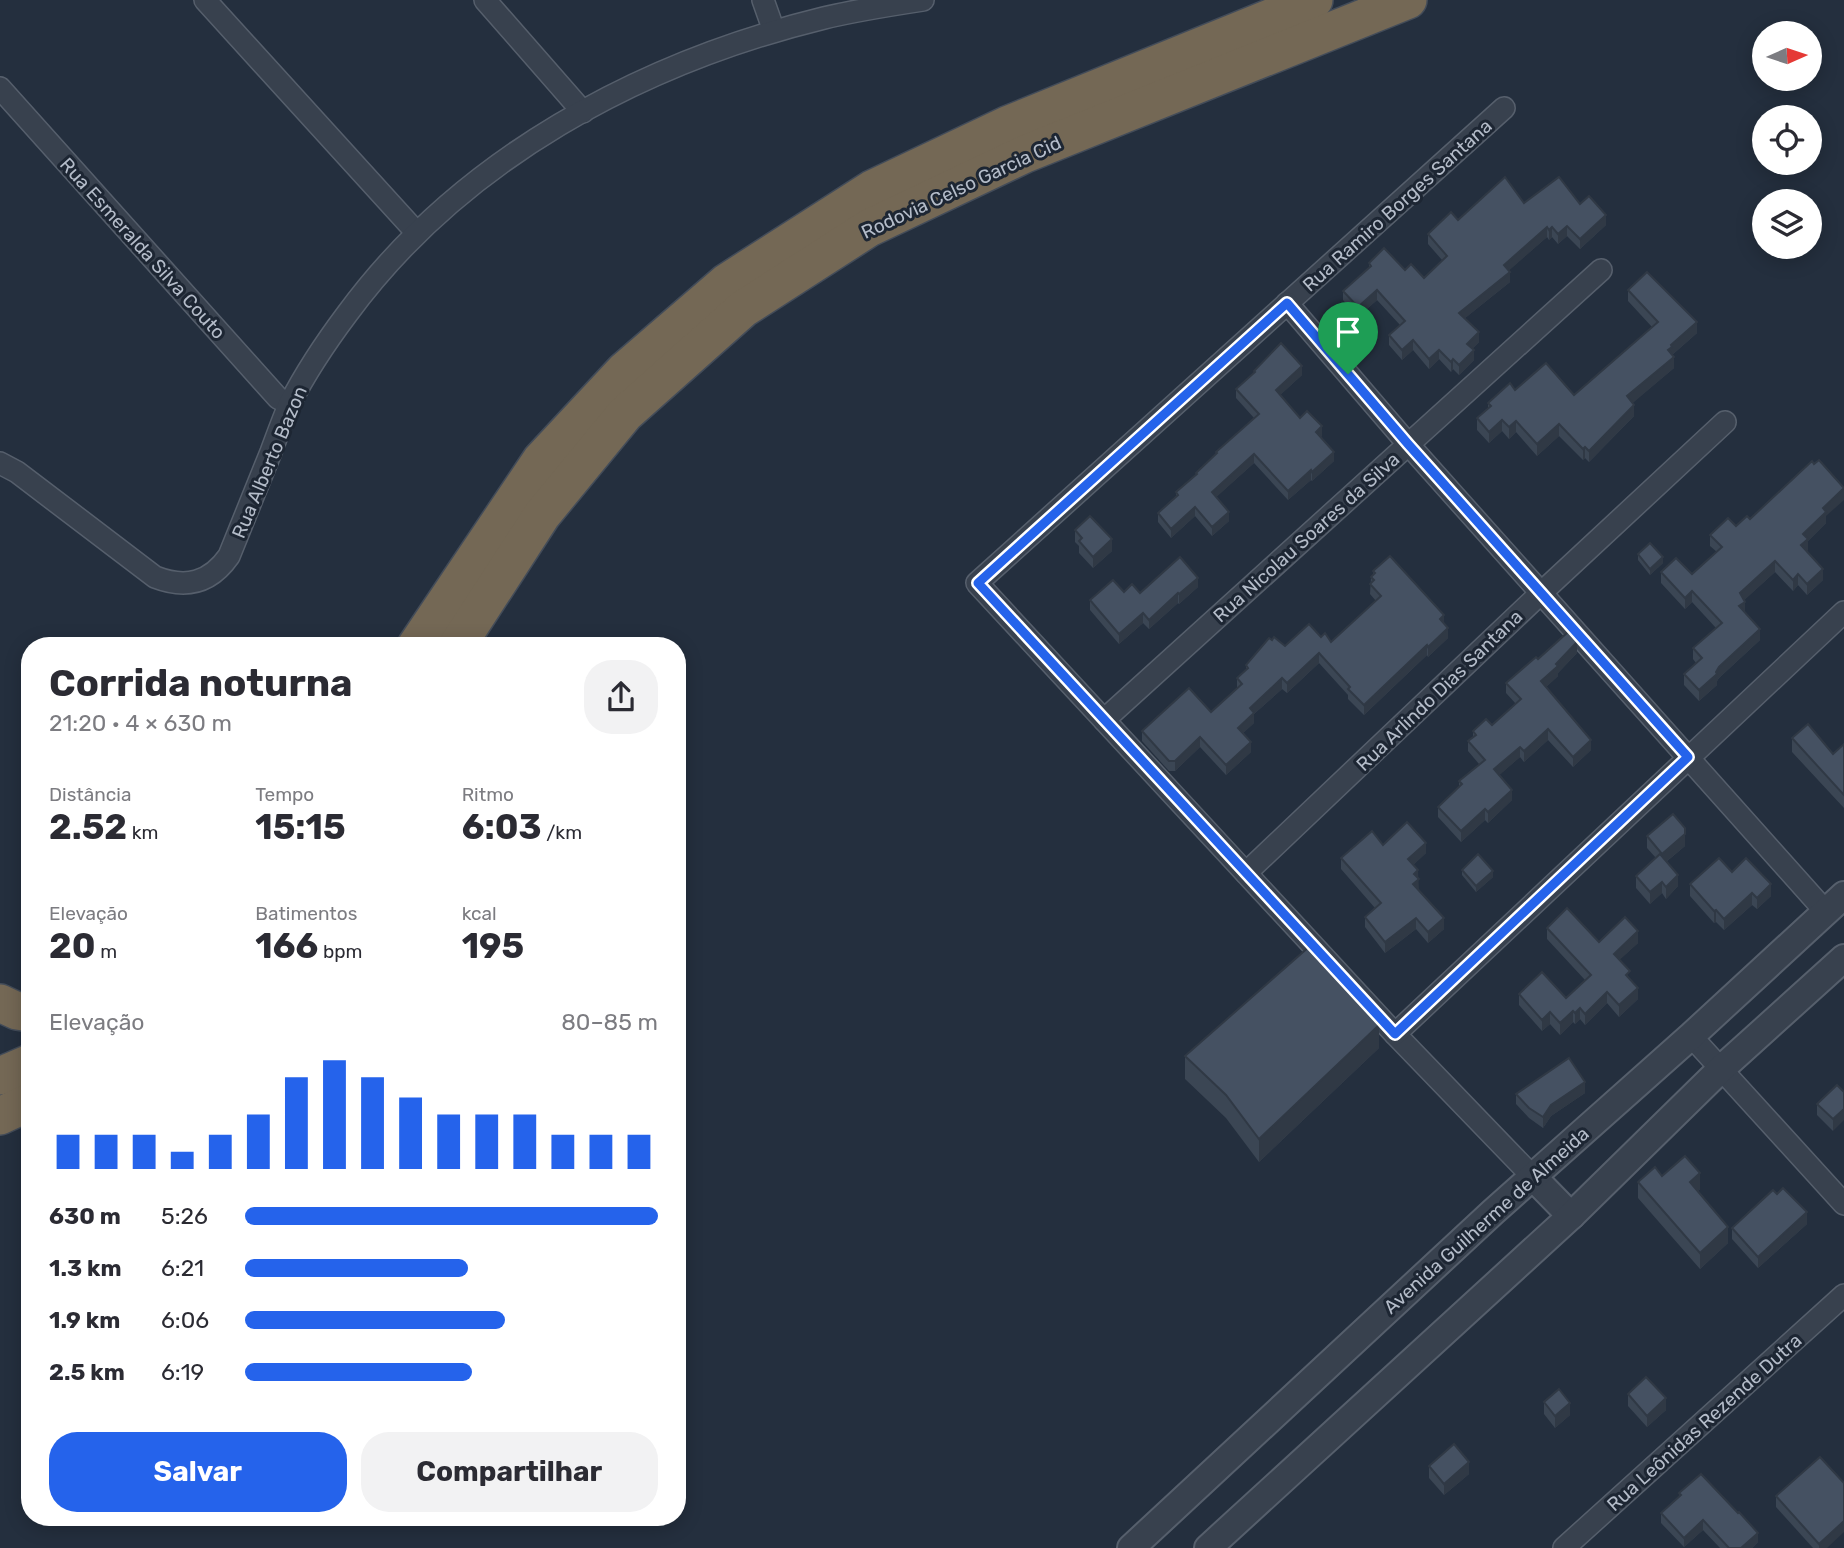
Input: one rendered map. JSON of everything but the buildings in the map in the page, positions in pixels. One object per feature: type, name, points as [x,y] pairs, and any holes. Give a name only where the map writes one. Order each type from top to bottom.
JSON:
[{"type":"highway","name":"Rodovia Celso Garcia Cid","points":[[422,637],[541,460],[624,371],[727,282],[872,189],[1007,125],[1314,0]]},
{"type":"highway","name":"Rodovia Celso Garcia Cid","points":[[463,637],[542,515],[625,414],[743,309],[869,228],[1013,160],[1408,0]]},
{"type":"highway","points":[[0,1003],[21,1012]]},
{"type":"highway","points":[[0,1076],[21,1067]]},
{"type":"highway","points":[[0,1115],[21,1106]]},
{"type":"street","points":[[205,0],[417,233]]},
{"type":"street","points":[[485,0],[583,112]]},
{"type":"street","points":[[763,0],[774,31]]},
{"type":"street","name":"Rua Alberto Bazon","points":[[0,463],[17,472],[155,577],[176,583],[198,581],[216,571],[229,556],[290,404],[311,366],[354,305],[417,233],[491,169],[583,112],[671,69],[722,48],[825,18],[923,0]]},
{"type":"street","name":"Rua Esmeralda Silva Couto","points":[[0,88],[278,398],[290,404]]},
{"type":"street","name":"Rua Ramiro Borges Santana","points":[[1104,720],[978,583],[1504,108]]},
{"type":"street","name":"Rua Nicolau Soares da Silva","points":[[1104,720],[1601,270]]},
{"type":"street","points":[[1287,303],[1408,444],[1688,757],[1835,903]]},
{"type":"street","name":"Rua Arlindo Dias Santana","points":[[1246,873],[1725,422]]},
{"type":"street","points":[[1395,1034],[1844,612]]},
{"type":"street","points":[[1104,720],[1395,1034],[1571,1216]]},
{"type":"street","name":"Avenida Guilherme de Almeida","points":[[1131,1548],[1493,1212],[1835,903]]},
{"type":"street","points":[[1208,1548],[1571,1216],[1721,1069],[1844,958]]},
{"type":"street","points":[[1690,1036],[1844,1204]]},
{"type":"street","name":"Rua Leônidas Rezende Dutra","points":[[1564,1548],[1844,1295]]},
{"type":"route","points":[[1287,303],[1348,374],[1688,757],[1395,1034],[978,583],[1287,303]]}]
